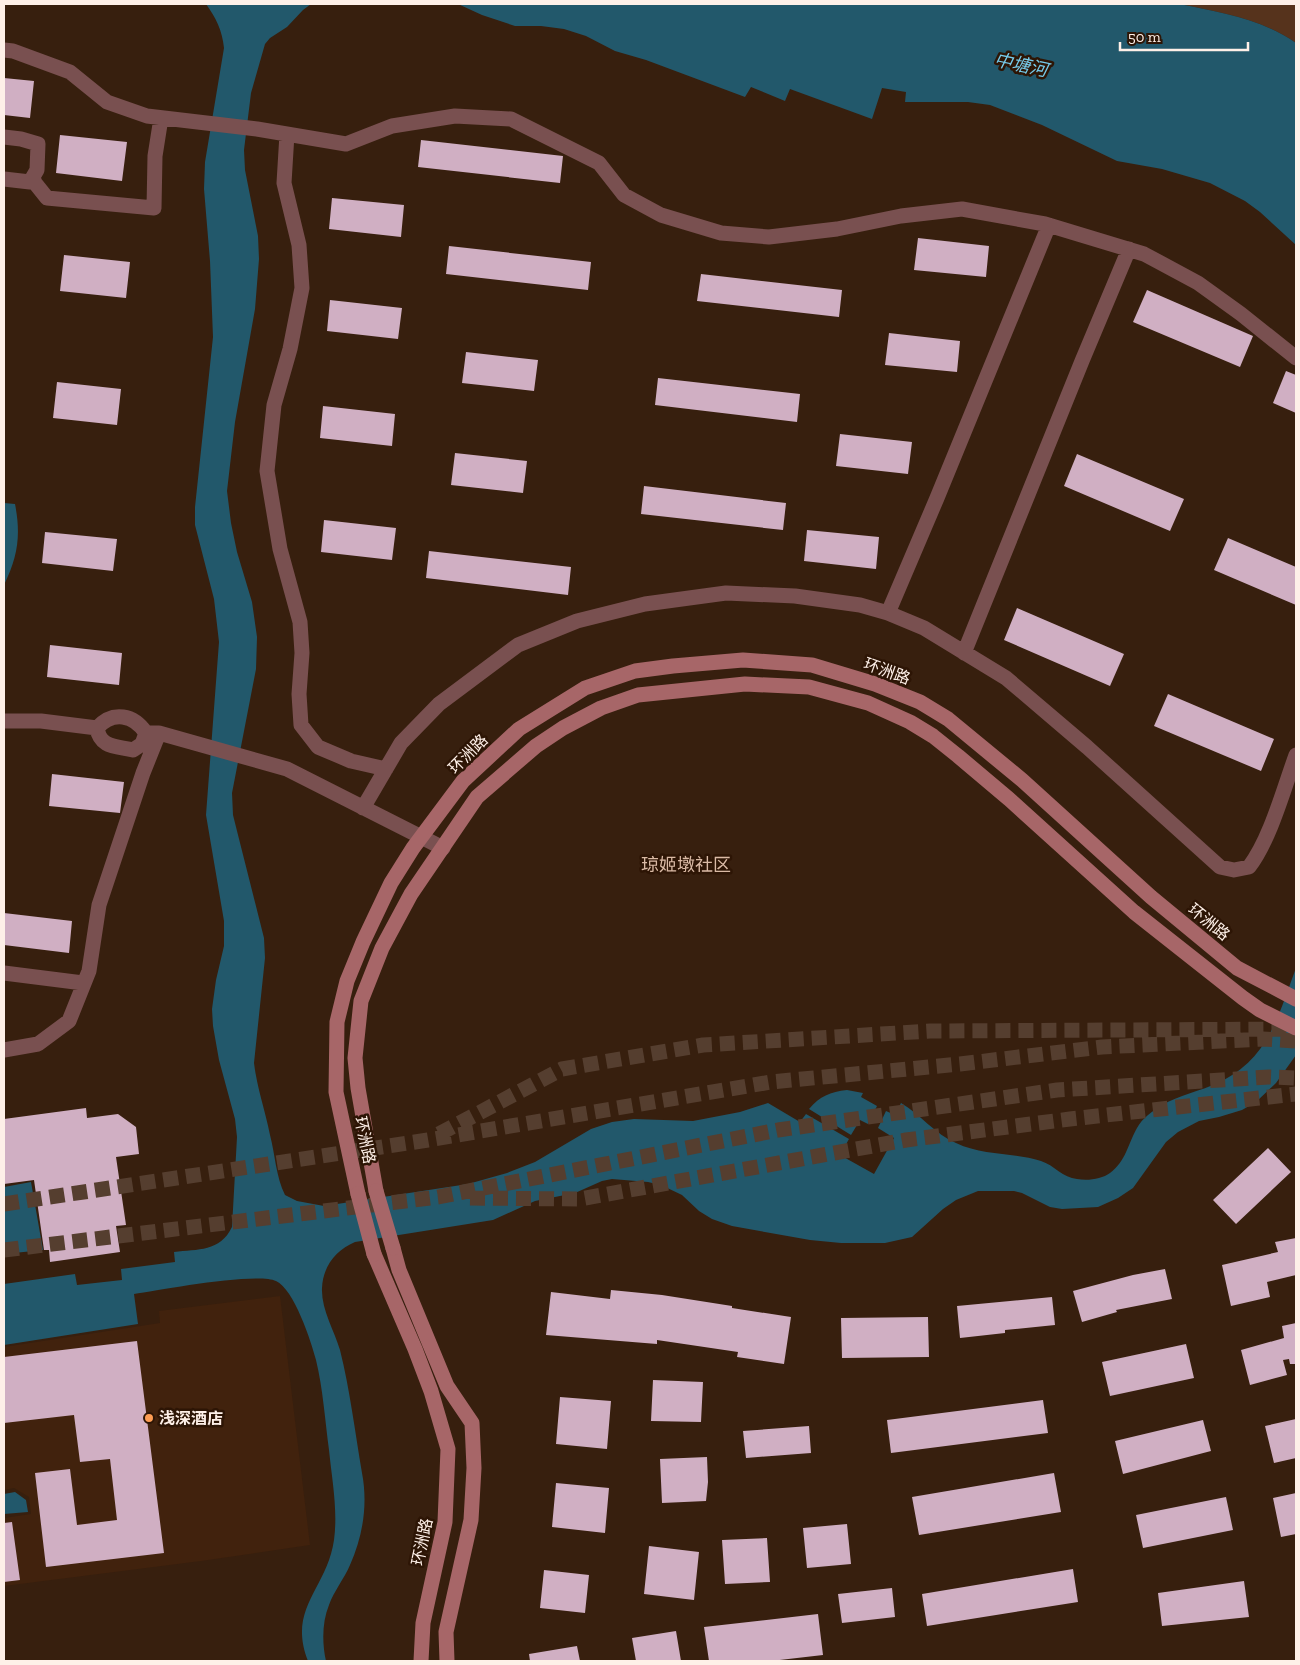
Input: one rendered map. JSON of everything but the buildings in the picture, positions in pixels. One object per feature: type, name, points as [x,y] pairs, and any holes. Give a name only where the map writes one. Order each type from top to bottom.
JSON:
[{"type":"street","points":[[4,50],[13,51],[70,72],[107,102],[148,116],[287,134],[346,144],[392,126],[428,120],[455,116],[511,119],[599,163],[624,195],[661,215],[721,233],[769,237],[837,229],[900,216],[962,209],[1049,225],[1144,254],[1198,283],[1241,314],[1296,358]]},
{"type":"street","points":[[33,177],[35,183],[47,198],[154,208],[155,156],[160,118]]},
{"type":"street","points":[[287,134],[284,183],[299,244],[302,288],[290,349],[274,405],[267,472],[280,549],[300,622],[302,653],[301,725],[318,747],[351,761],[386,769]]},
{"type":"street","points":[[4,137],[38,144],[37,170],[30,182],[4,179]]},
{"type":"street","points":[[888,613],[938,498],[1049,225]]},
{"type":"street","points":[[964,652],[1129,249]]},
{"type":"street","points":[[363,808],[401,743],[439,704],[518,644],[577,621],[645,604],[726,593],[796,596],[860,604],[924,628],[1006,678],[1087,747],[1220,867],[1234,870],[1249,867],[1256,858],[1272,822],[1296,755]]},
{"type":"street","name":"环洲路","points":[[419,1661],[423,1624],[445,1522],[448,1449],[431,1391],[415,1348],[374,1254],[358,1194],[336,1092],[337,1022],[347,981],[391,883],[421,837],[463,781],[519,729],[585,688],[635,671],[673,666],[743,660],[812,665],[875,684],[920,702],[948,718],[1022,780],[1152,897],[1238,968],[1296,999]]},
{"type":"street","name":"环洲路","points":[[447,1661],[446,1632],[471,1520],[474,1468],[472,1423],[447,1386],[399,1270],[376,1191],[358,1088],[356,1066],[361,1001],[382,948],[410,894],[477,797],[536,746],[601,708],[638,695],[745,684],[808,687],[868,703],[910,722],[933,736],[1008,798],[1134,912],[1243,998],[1260,1010],[1296,1028]]},
{"type":"street","points":[[4,721],[41,720],[97,728],[109,718],[126,717],[153,733],[287,769],[443,848]]},
{"type":"street","points":[[97,728],[99,738],[106,744],[133,750],[153,733]]},
{"type":"street","points":[[4,1050],[38,1044],[68,1020],[89,971],[99,904],[143,773],[153,733]]},
{"type":"street","points":[[4,973],[83,984]]},
{"type":"street","points":[[431,1391],[447,1386]]},
{"type":"shaded area","points":[[1179,4],[1296,4],[1296,43],[1255,22]]},
{"type":"shaded area","name":"浅深酒店","points":[[280,1296],[310,1545],[4,1586],[4,1518],[31,1514],[29,1497],[14,1488],[4,1490],[4,1347],[160,1323],[159,1311]]},
{"type":"water","points":[[206,4],[311,4],[287,27],[270,38],[265,44],[251,93],[244,150],[245,170],[258,236],[259,259],[255,309],[235,422],[227,491],[231,523],[237,552],[252,602],[257,637],[256,669],[232,793],[233,815],[264,938],[265,958],[254,1063],[278,1173],[285,1195],[297,1201],[324,1206],[468,1184],[507,1173],[535,1162],[591,1129],[612,1122],[634,1119],[693,1121],[740,1112],[768,1103],[800,1122],[806,1114],[849,1139],[840,1155],[874,1174],[894,1138],[878,1128],[886,1111],[895,1115],[901,1103],[941,1135],[966,1147],[1030,1158],[1050,1165],[1072,1178],[1095,1179],[1107,1175],[1120,1163],[1139,1124],[1151,1112],[1162,1105],[1218,1083],[1249,1062],[1260,1049],[1277,1019],[1296,968],[1296,1055],[1276,1083],[1256,1102],[1242,1110],[1199,1121],[1178,1132],[1166,1142],[1133,1188],[1118,1198],[1098,1207],[1062,1209],[1050,1207],[1014,1191],[978,1191],[956,1200],[943,1209],[912,1237],[885,1243],[841,1243],[810,1240],[732,1226],[712,1219],[699,1211],[682,1195],[661,1185],[612,1179],[602,1181],[575,1193],[535,1201],[493,1220],[355,1242],[342,1249],[336,1254],[325,1273],[322,1296],[340,1350],[347,1380],[364,1485],[364,1508],[358,1543],[348,1570],[331,1600],[325,1618],[323,1633],[326,1661],[308,1661],[303,1643],[302,1627],[305,1612],[324,1572],[334,1540],[335,1506],[333,1484],[316,1360],[301,1316],[283,1286],[276,1281],[265,1279],[229,1280],[134,1294],[138,1324],[4,1345],[4,1284],[75,1274],[77,1285],[122,1280],[121,1269],[175,1262],[174,1252],[208,1248],[215,1245],[227,1235],[232,1227],[237,1137],[235,1119],[219,1060],[212,1009],[224,946],[224,921],[206,815],[219,642],[214,599],[195,525],[195,507],[213,337],[210,261],[204,189],[205,162],[224,48],[218,24]]},
{"type":"water","name":"中塘河","points":[[458,4],[1179,4],[1255,22],[1296,43],[1296,245],[1245,201],[1210,183],[1162,169],[1117,161],[1042,125],[990,105],[968,102],[905,102],[906,92],[882,88],[872,119],[790,89],[785,101],[751,87],[745,97],[646,60],[615,51],[586,36],[564,29],[541,26],[515,26],[482,15]]},
{"type":"water","points":[[4,503],[15,504],[18,536],[15,555],[4,585]]},
{"type":"water","points":[[847,1090],[863,1093],[861,1097],[877,1106],[868,1124],[860,1120],[851,1135],[809,1109],[826,1095]]},
{"type":"water","points":[[31,1182],[43,1250],[4,1254],[4,1187]]},
{"type":"water","points":[[15,1492],[26,1500],[28,1512],[4,1514],[4,1494]]},
{"type":"tunnel","points":[[439,1134],[562,1069],[703,1045],[930,1031],[1296,1029]]},
{"type":"tunnel","points":[[4,1204],[428,1140],[771,1082],[960,1064],[1102,1047],[1263,1039],[1296,1041]]},
{"type":"tunnel","points":[[4,1250],[438,1197],[778,1130],[1057,1090],[1269,1077],[1296,1078]]},
{"type":"tunnel","points":[[470,1198],[580,1199],[906,1140],[1070,1119],[1296,1094]]},
{"type":"place","name":"浅深酒店","points":[[149,1418]]},
{"type":"district","name":"琼姬墩社区","points":[[686,865]]}]
